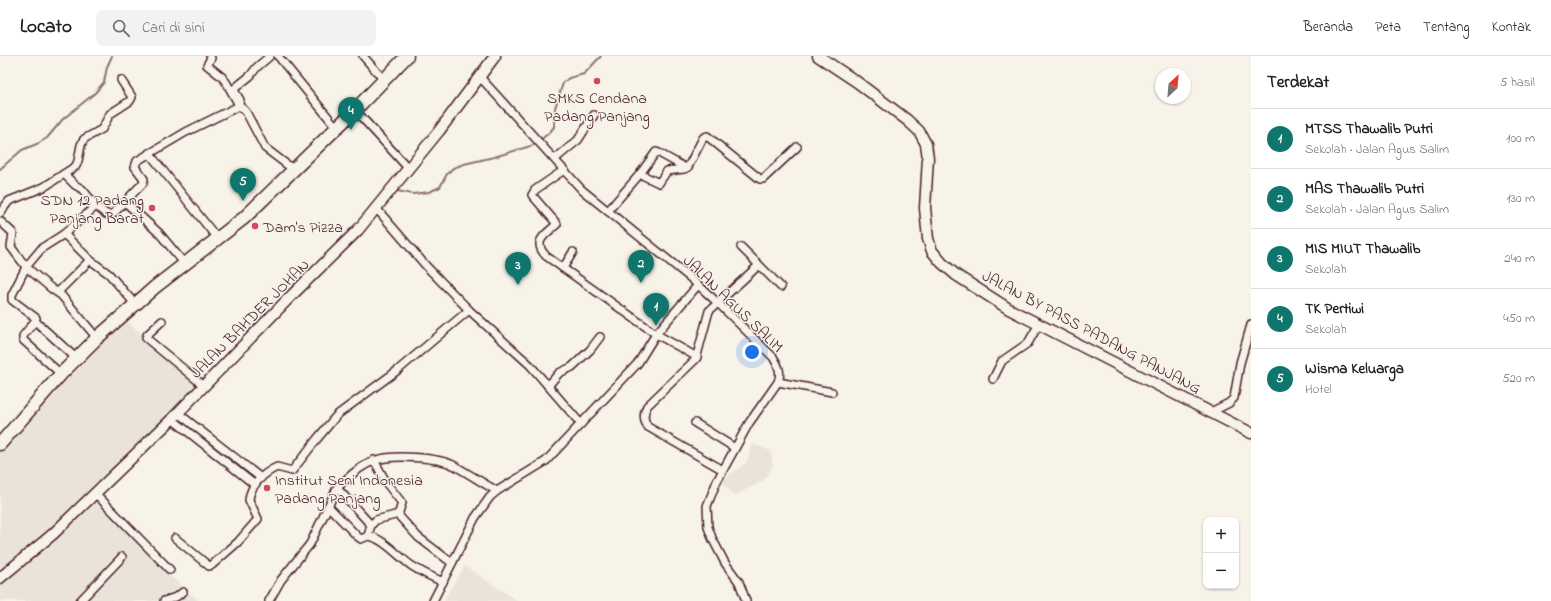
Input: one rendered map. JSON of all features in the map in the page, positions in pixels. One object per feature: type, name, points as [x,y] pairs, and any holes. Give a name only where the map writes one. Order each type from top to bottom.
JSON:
[{"type":"highway","points":[[0,444],[61,374],[97,338],[184,264],[244,218],[337,128],[407,56]]},
{"type":"main road","name":"JALAN BAHDER JOHAN","points":[[0,578],[53,534],[175,416],[289,298],[358,230],[409,168],[495,56]]},
{"type":"main road","name":"JALAN BY PASS PADANG PANJANG","points":[[819,56],[863,86],[919,131],[926,144],[928,158],[925,208],[928,239],[932,251],[942,263],[956,275],[1039,324],[1251,433]]},
{"type":"street","points":[[210,56],[211,58],[206,65],[222,77],[238,105],[244,108],[265,148],[294,170]]},
{"type":"street","points":[[64,174],[75,185],[82,189],[96,206],[109,215],[113,214],[144,181],[136,167],[136,163],[149,153],[186,132],[237,107],[240,100],[234,90],[235,88],[250,76],[257,67],[270,56]]},
{"type":"street","points":[[278,56],[337,128]]},
{"type":"street","points":[[363,56],[384,80]]},
{"type":"street","name":"JALAN AGUS SALIM","points":[[480,77],[544,146],[582,190],[698,285],[773,357],[780,370],[778,382]]},
{"type":"street","points":[[0,213],[9,201],[44,187],[64,174],[77,163],[84,139],[104,127],[110,114],[130,101],[132,97],[121,80]]},
{"type":"street","points":[[355,110],[409,168]]},
{"type":"street","points":[[555,159],[578,140],[594,116]]},
{"type":"street","points":[[686,168],[703,138],[707,136],[760,179],[763,179],[797,147]]},
{"type":"street","points":[[608,211],[640,174],[656,152],[659,152],[686,168]]},
{"type":"street","points":[[149,153],[217,238]]},
{"type":"street","points":[[640,174],[658,183],[667,171],[686,168]]},
{"type":"street","points":[[564,170],[535,190],[532,194],[557,224],[542,239],[539,244],[540,250],[546,256],[656,334],[697,357]]},
{"type":"street","points":[[125,202],[159,233],[184,264]]},
{"type":"street","points":[[77,359],[35,321],[35,316],[11,298],[26,267],[45,246],[64,234],[96,206]]},
{"type":"street","points":[[376,208],[427,267],[469,310],[530,365],[581,424]]},
{"type":"street","points":[[0,221],[13,233],[11,247],[26,267],[52,289],[62,295],[97,338]]},
{"type":"street","points":[[64,234],[90,260],[110,274],[136,304]]},
{"type":"street","points":[[741,247],[781,287]]},
{"type":"street","points":[[563,268],[574,252]]},
{"type":"street","points":[[58,292],[90,260]]},
{"type":"street","points":[[723,470],[652,430],[648,427],[644,420],[644,411],[647,406],[692,364],[697,357],[709,311],[759,265]]},
{"type":"street","points":[[433,601],[475,518],[490,497],[497,491],[546,461],[638,363],[656,334],[698,285]]},
{"type":"street","points":[[175,538],[209,566],[212,565],[238,542],[258,519],[249,500],[255,485],[261,478],[277,467],[292,471],[337,415],[398,370],[469,310]]},
{"type":"street","points":[[35,321],[23,336],[23,340],[61,374]]},
{"type":"street","points":[[162,321],[147,335],[146,338],[203,386]]},
{"type":"street","points":[[992,379],[1002,361],[1028,343],[1039,324]]},
{"type":"street","points":[[1211,412],[1229,403],[1234,398],[1240,363],[1251,325]]},
{"type":"street","points":[[548,386],[560,372],[569,369],[590,350],[600,337]]},
{"type":"street","points":[[746,601],[739,582],[725,562],[712,538],[708,527],[707,506],[717,481],[749,423],[778,382],[832,392]]},
{"type":"street","points":[[175,416],[261,478]]},
{"type":"street","points":[[175,416],[255,485]]},
{"type":"street","points":[[695,423],[735,448]]},
{"type":"street","points":[[269,601],[281,580],[310,544],[337,488],[344,481],[374,460],[399,457],[441,462],[455,466],[497,491]]},
{"type":"street","points":[[374,460],[387,484],[402,503],[399,514]]},
{"type":"street","points":[[337,488],[371,525]]},
{"type":"street","points":[[95,493],[170,570]]},
{"type":"street","points":[[328,506],[357,536],[361,538],[368,536],[372,537],[414,567],[443,582]]},
{"type":"street","points":[[399,514],[418,537],[452,563]]},
{"type":"street","points":[[368,536],[371,525],[376,520],[399,514]]},
{"type":"street","points":[[80,601],[122,557]]},
{"type":"street","points":[[164,601],[176,597],[183,592]]},
{"type":"shaded area","points":[[124,319],[201,386],[92,494],[164,571],[199,601],[0,601],[0,450]]},
{"type":"shaded area","points":[[753,444],[771,451],[773,467],[764,480],[734,496],[721,481],[746,463]]},
{"type":"shaded area","points":[[465,566],[518,601],[444,601]]},
{"type":"waterway","points":[[0,169],[22,150],[47,138],[63,119],[95,93],[104,82],[107,67],[112,56]]},
{"type":"waterway","points":[[397,191],[413,194],[429,192],[440,187],[447,174],[453,168],[534,145],[554,127],[555,108],[563,83],[569,78],[584,74],[601,56]]},
{"type":"place","name":"SMKS Cendana Padang Panjang","points":[[597,81]]},
{"type":"place","name":"TK Pertiwi","points":[[351,130]]},
{"type":"place","name":"Wisma Keluarga","points":[[243,201]]},
{"type":"place","name":"SDN 12 Padang Panjang Barat","points":[[152,208]]},
{"type":"place","name":"Dam's Pizza","points":[[255,226]]},
{"type":"place","name":"MAS Thawalib Putri","points":[[641,283]]},
{"type":"place","name":"MIS MIUT Thawalib","points":[[518,285]]},
{"type":"place","name":"MTSS Thawalib Putri","points":[[656,326]]},
{"type":"place","name":"Institut Seni Indonesia Padang Panjang","points":[[267,488]]}]
